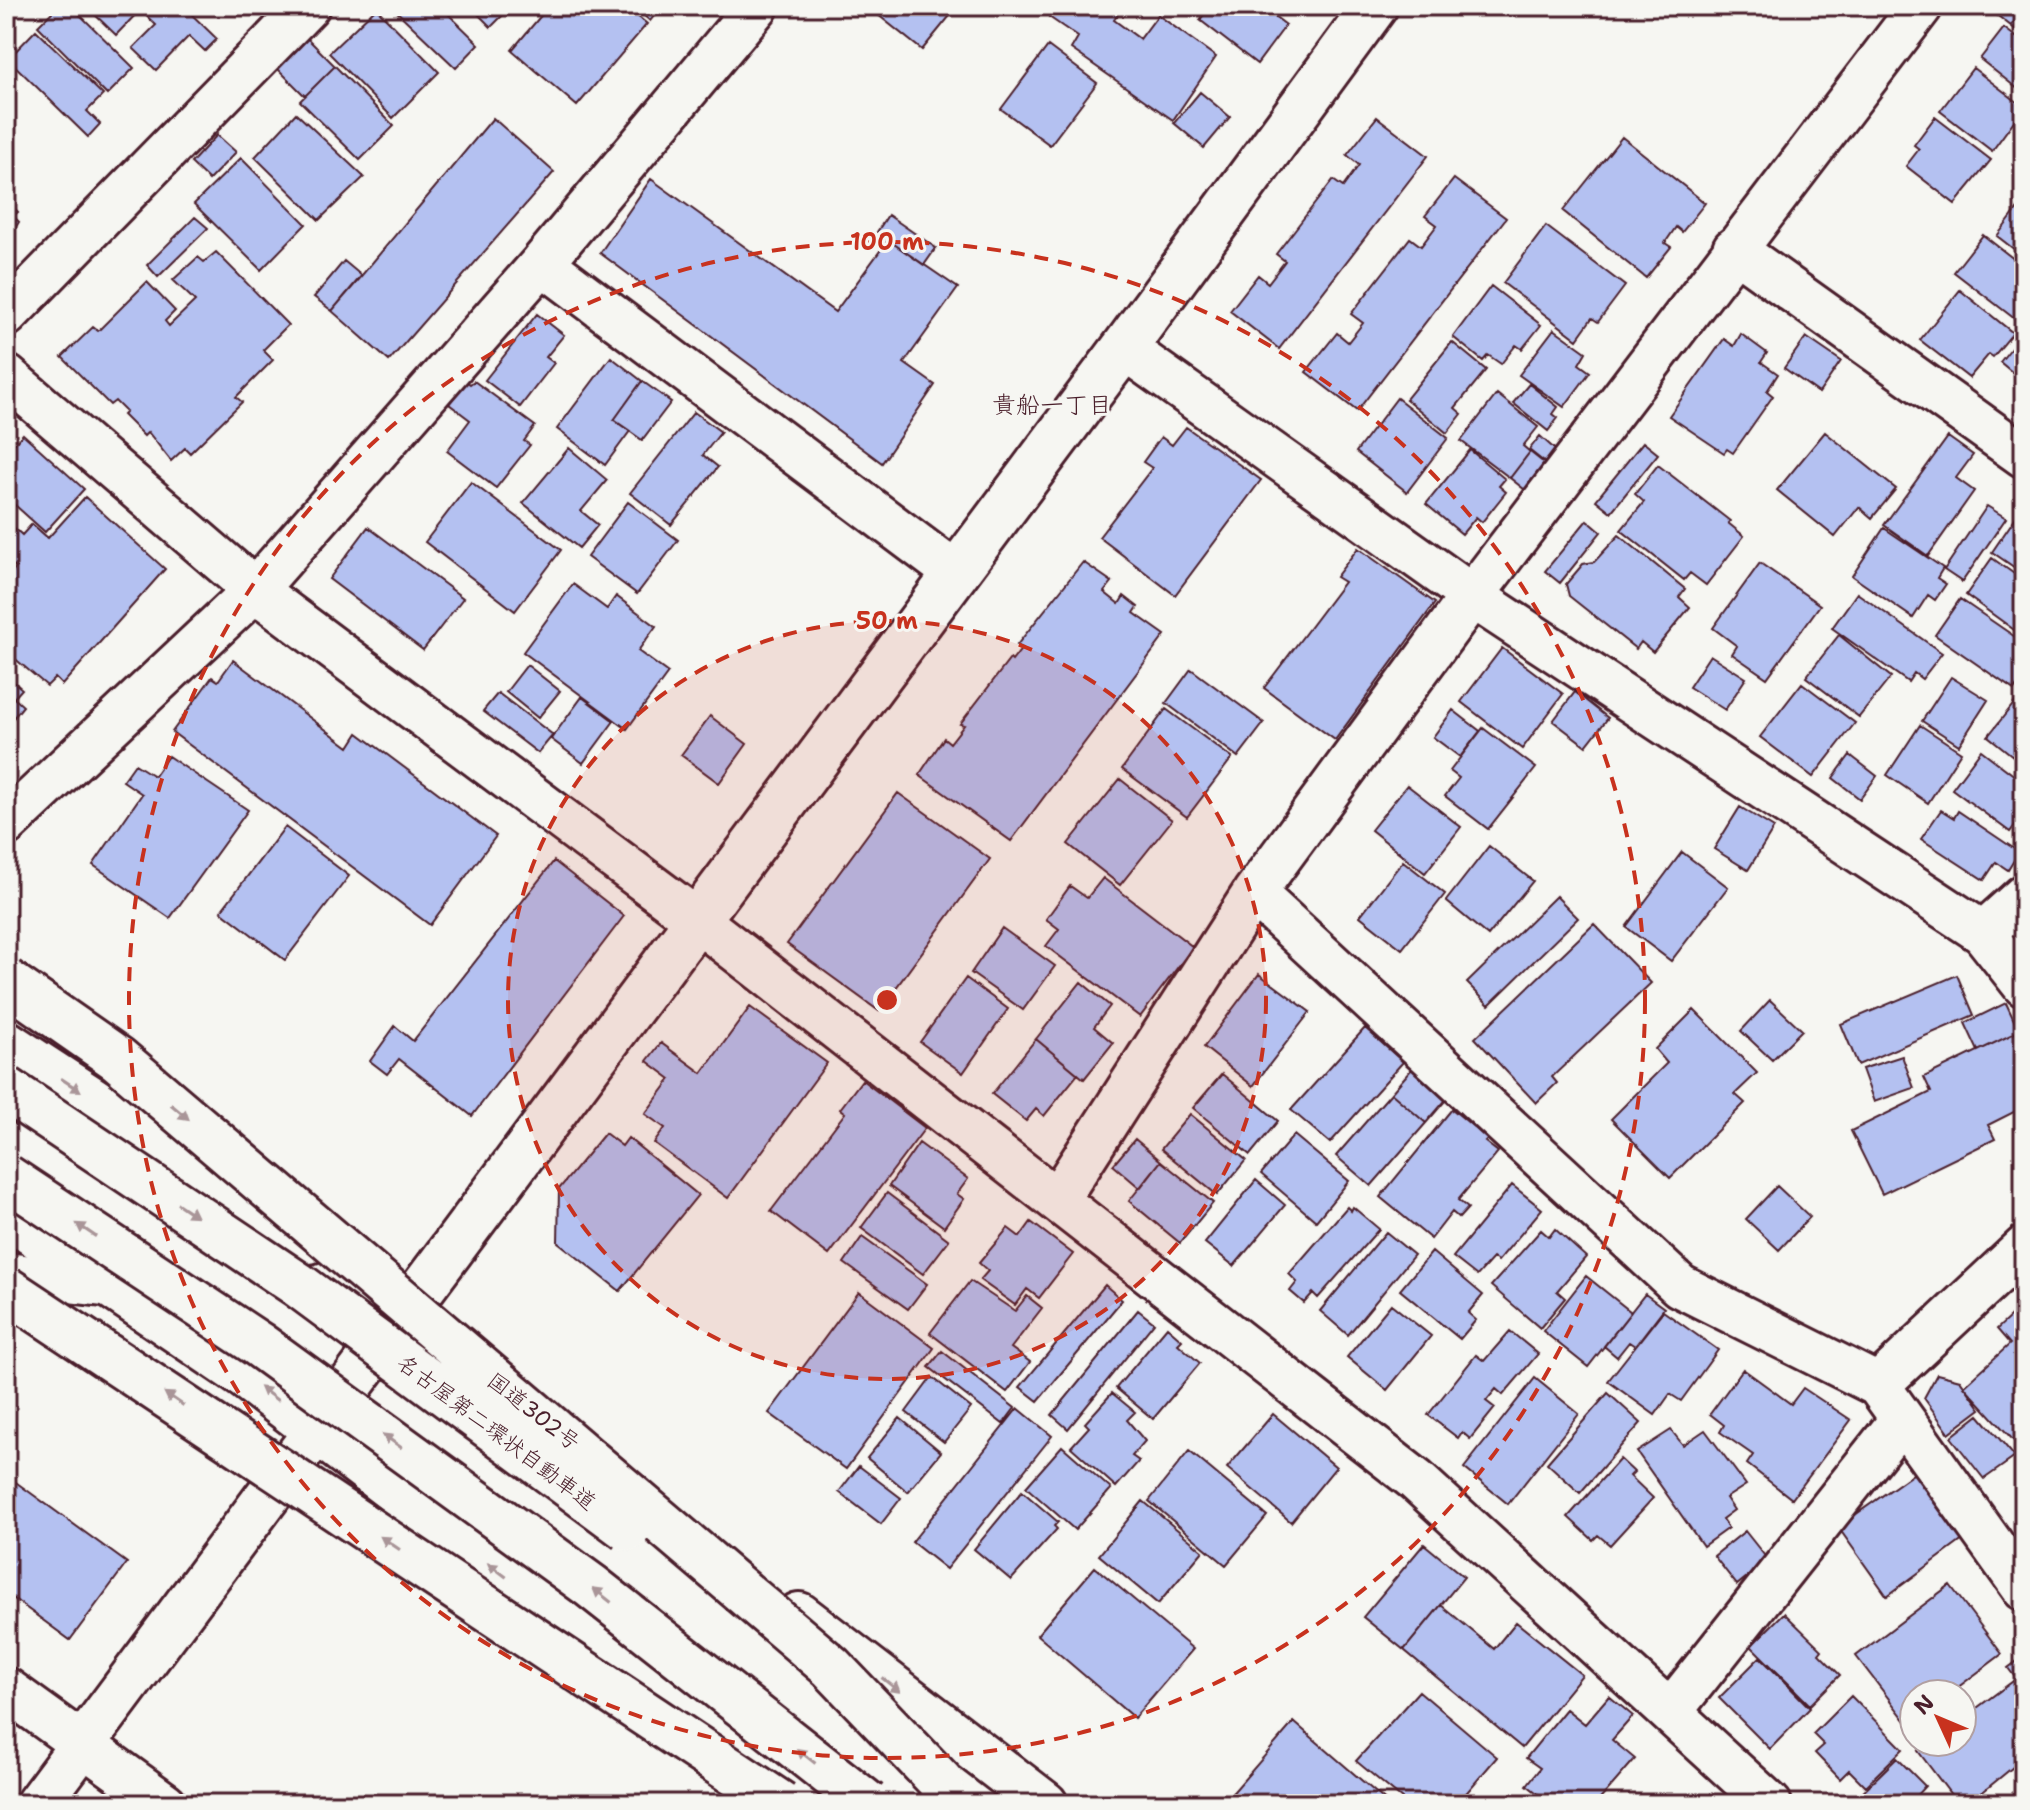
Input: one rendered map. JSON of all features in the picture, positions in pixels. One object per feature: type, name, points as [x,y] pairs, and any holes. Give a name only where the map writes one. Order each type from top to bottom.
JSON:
[{"type":"main road","points":[[38,1804],[1124,348],[1375,6]]},
{"type":"main road","points":[[6,981],[118,1059],[831,1667],[954,1793]]},
{"type":"main road","name":"国道302号","points":[[6,1043],[331,1255],[1045,1804]]},
{"type":"main road","name":"名古屋第二環状自動車道","points":[[6,1089],[297,1284],[634,1533],[954,1793]]},
{"type":"main road","points":[[6,1177],[258,1344],[527,1539],[868,1804]]},
{"type":"main road","points":[[6,1215],[243,1375],[804,1804]]},
{"type":"main road","points":[[6,1289],[781,1804]]},
{"type":"street","points":[[6,315],[308,6]]},
{"type":"street","points":[[6,824],[255,590],[542,263],[757,6]]},
{"type":"street","points":[[1057,1200],[1254,893],[1472,596],[1921,6]]},
{"type":"street","points":[[1734,249],[2020,444]]},
{"type":"street","points":[[542,263],[955,573]]},
{"type":"street","points":[[1124,348],[1472,596],[1983,933],[2024,985]]},
{"type":"street","points":[[6,376],[255,590],[697,920],[1416,1480],[1770,1804]]},
{"type":"street","points":[[1254,893],[1680,1286],[1878,1385],[2024,1589]]},
{"type":"street","points":[[1983,933],[2024,896]]},
{"type":"street","points":[[1878,1385],[2024,1248]]},
{"type":"street","points":[[6,1274],[112,1286]]},
{"type":"street","points":[[1670,1712],[1902,1419]]},
{"type":"street","points":[[6,1689],[165,1804]]},
{"type":"building","points":[[58,6],[71,6],[134,68],[107,95],[38,26]]},
{"type":"building","points":[[86,6],[183,6],[217,39],[205,51],[189,36],[156,70],[133,48],[156,25],[140,10],[116,35]]},
{"type":"building","points":[[440,6],[479,44],[456,68],[392,7]]},
{"type":"building","points":[[470,6],[512,6],[491,27]]},
{"type":"building","points":[[549,6],[625,6],[647,24],[577,106],[512,50]]},
{"type":"building","points":[[633,6],[662,6],[650,21]]},
{"type":"building","points":[[875,6],[958,6],[922,50],[872,10]]},
{"type":"building","points":[[1056,6],[1123,6],[1114,20],[1140,39],[1158,15],[1216,57],[1173,120],[1071,49],[1078,37],[1049,17]]},
{"type":"building","points":[[1210,6],[1261,6],[1286,25],[1257,64],[1200,20]]},
{"type":"building","points":[[1985,6],[2024,6],[2024,8],[2011,26]]},
{"type":"building","points":[[376,8],[439,72],[393,118],[329,53]]},
{"type":"building","points":[[2024,8],[2024,36],[2011,26]]},
{"type":"building","points":[[2004,28],[2024,43],[2024,94],[1980,59]]},
{"type":"building","points":[[36,30],[103,95],[87,111],[100,124],[88,137],[8,59]]},
{"type":"building","points":[[306,37],[335,66],[305,96],[276,67]]},
{"type":"building","points":[[1048,46],[1097,83],[1050,145],[1001,109]]},
{"type":"building","points":[[335,66],[394,126],[360,160],[300,101]]},
{"type":"building","points":[[1973,68],[2024,107],[1992,151],[1940,111]]},
{"type":"building","points":[[1200,92],[1230,117],[1204,148],[1174,123]]},
{"type":"building","points":[[296,113],[364,177],[319,220],[255,157]]},
{"type":"building","points":[[1377,117],[1428,156],[1279,349],[1230,311],[1258,275],[1268,283],[1285,261],[1276,254],[1333,180],[1343,187],[1359,165],[1347,155]]},
{"type":"building","points":[[1935,117],[1991,160],[1955,204],[1906,166],[1919,149],[1914,145]]},
{"type":"building","points":[[493,118],[554,172],[389,361],[332,311]]},
{"type":"building","points":[[217,135],[236,152],[209,180],[191,163]]},
{"type":"building","points":[[1622,137],[1705,203],[1682,232],[1676,227],[1665,243],[1671,247],[1646,278],[1563,211]]},
{"type":"building","points":[[241,158],[306,224],[261,270],[194,204]]},
{"type":"building","points":[[651,179],[835,312],[888,240],[958,288],[904,363],[935,385],[882,463],[600,253]]},
{"type":"building","points":[[1454,179],[1506,218],[1357,411],[1306,372],[1337,333],[1348,342],[1363,323],[1351,314],[1410,238],[1421,246],[1437,225],[1425,216]]},
{"type":"building","points":[[6,200],[18,212],[13,216],[19,222],[7,241],[11,245],[6,251]]},
{"type":"building","points":[[2024,201],[2024,257],[1997,236]]},
{"type":"building","points":[[888,215],[936,248],[924,265],[877,232]]},
{"type":"building","points":[[195,217],[208,228],[158,277],[147,265]]},
{"type":"building","points":[[1546,226],[1625,286],[1598,322],[1592,318],[1577,339],[1503,283]]},
{"type":"building","points":[[1983,235],[2024,267],[2024,326],[1954,272]]},
{"type":"building","points":[[216,252],[288,325],[263,350],[273,360],[236,397],[242,402],[190,453],[185,448],[171,461],[148,432],[144,436],[123,415],[126,412],[115,401],[110,405],[62,357],[93,327],[98,331],[147,282],[175,311],[165,321],[169,326],[195,301],[173,280],[198,257],[204,262]]},
{"type":"building","points":[[344,261],[362,276],[332,311],[314,297]]},
{"type":"building","points":[[1491,286],[1541,325],[1522,349],[1516,345],[1501,364],[1488,355],[1483,361],[1453,337]]},
{"type":"building","points":[[1960,290],[2013,333],[1993,357],[1989,354],[1969,378],[1920,340]]},
{"type":"building","points":[[537,314],[564,335],[546,357],[554,363],[520,407],[485,380]]},
{"type":"building","points":[[1554,329],[1586,352],[1579,364],[1590,372],[1564,407],[1519,375]]},
{"type":"building","points":[[2024,332],[2024,382],[2000,362]]},
{"type":"building","points":[[1741,334],[1767,353],[1761,362],[1778,374],[1767,391],[1773,396],[1733,453],[1727,449],[1724,453],[1669,416],[1724,339],[1734,346]]},
{"type":"building","points":[[1806,337],[1841,361],[1819,393],[1784,368]]},
{"type":"building","points":[[1452,342],[1486,370],[1455,408],[1462,414],[1447,433],[1406,399]]},
{"type":"building","points":[[611,357],[642,381],[614,420],[630,431],[605,465],[557,429]]},
{"type":"building","points":[[466,381],[470,384],[474,381],[535,426],[524,441],[530,445],[496,488],[447,451],[470,420],[449,404]]},
{"type":"building","points":[[642,381],[671,402],[642,440],[614,420]]},
{"type":"building","points":[[1529,384],[1558,407],[1553,414],[1558,418],[1548,431],[1513,403]]},
{"type":"building","points":[[1497,394],[1538,427],[1523,446],[1530,452],[1510,478],[1461,441]]},
{"type":"building","points":[[1397,398],[1448,438],[1407,492],[1356,452]]},
{"type":"building","points":[[694,412],[721,432],[703,455],[718,467],[671,525],[630,493]]},
{"type":"building","points":[[1186,427],[1261,480],[1175,595],[1099,537],[1152,468],[1143,462],[1161,437],[1172,445]]},
{"type":"building","points":[[1825,432],[1896,489],[1872,518],[1859,507],[1835,537],[1777,490]]},
{"type":"building","points":[[23,434],[84,489],[45,532],[6,497],[6,453]]},
{"type":"building","points":[[1540,436],[1560,454],[1549,466],[1529,450]]},
{"type":"building","points":[[1948,437],[1973,455],[1956,478],[1974,491],[1928,556],[1884,525]]},
{"type":"building","points":[[1643,442],[1658,454],[1611,512],[1596,500]]},
{"type":"building","points":[[569,448],[607,480],[581,511],[598,525],[579,548],[523,503]]},
{"type":"building","points":[[1470,450],[1505,479],[1499,486],[1506,492],[1482,522],[1476,517],[1462,534],[1426,504]]},
{"type":"building","points":[[1530,452],[1554,471],[1534,497],[1510,478]]},
{"type":"building","points":[[1658,465],[1730,521],[1728,523],[1744,536],[1706,585],[1690,573],[1684,580],[1621,530],[1644,502],[1635,494]]},
{"type":"building","points":[[471,482],[561,550],[515,611],[425,542]]},
{"type":"building","points":[[85,497],[165,569],[62,685],[55,678],[47,686],[6,651],[6,580],[16,568],[6,559],[6,531],[11,525],[22,535],[32,524],[48,538]]},
{"type":"building","points":[[628,502],[678,540],[637,594],[587,557]]},
{"type":"building","points":[[2024,505],[2024,574],[1992,552]]},
{"type":"building","points":[[1987,506],[2006,518],[1962,582],[1944,570]]},
{"type":"building","points":[[1587,520],[1601,532],[1560,583],[1545,571]]},
{"type":"building","points":[[368,527],[463,598],[423,650],[329,579]]},
{"type":"building","points":[[1884,528],[1943,568],[1937,578],[1946,584],[1935,600],[1928,595],[1913,618],[1852,576]]},
{"type":"building","points":[[1619,535],[1685,589],[1679,597],[1690,607],[1653,652],[1641,642],[1636,649],[1569,596],[1566,584],[1583,564],[1594,562]]},
{"type":"building","points":[[1358,548],[1435,603],[1335,740],[1264,688],[1344,582],[1336,577]]},
{"type":"building","points":[[1992,558],[2024,581],[2024,637],[1966,595]]},
{"type":"building","points":[[1083,562],[1112,582],[1104,592],[1119,604],[1124,596],[1138,607],[1134,613],[1165,635],[1011,841],[919,775],[944,738],[950,743],[964,725],[960,724],[1022,648],[1017,645]]},
{"type":"building","points":[[1760,563],[1820,605],[1767,678],[1732,654],[1737,646],[1713,628]]},
{"type":"building","points":[[573,584],[607,609],[616,596],[656,626],[638,651],[668,673],[627,729],[523,652]]},
{"type":"building","points":[[1857,593],[1942,653],[1922,679],[1914,673],[1908,682],[1832,628]]},
{"type":"building","points":[[1960,599],[2024,643],[2024,676],[2014,690],[1935,635]]},
{"type":"building","points":[[1839,635],[1891,677],[1859,717],[1806,677]]},
{"type":"building","points":[[1502,648],[1563,694],[1522,749],[1461,702]]},
{"type":"building","points":[[1710,655],[1746,678],[1725,710],[1689,687]]},
{"type":"building","points":[[233,660],[349,747],[358,733],[496,836],[430,925],[172,732],[212,677],[218,681]]},
{"type":"building","points":[[527,665],[560,691],[538,718],[506,692]]},
{"type":"building","points":[[1191,669],[1264,723],[1238,757],[1166,703]]},
{"type":"building","points":[[6,675],[22,689],[14,698],[23,706],[6,727]]},
{"type":"building","points":[[1951,677],[1988,700],[1959,745],[1922,721]]},
{"type":"building","points":[[1802,683],[1855,723],[1813,777],[1760,737]]},
{"type":"building","points":[[1575,692],[1608,718],[1586,746],[1553,721]]},
{"type":"building","points":[[498,693],[553,735],[538,753],[483,711]]},
{"type":"building","points":[[582,697],[614,721],[583,763],[551,739]]},
{"type":"building","points":[[2016,701],[2024,707],[2024,765],[1988,736]]},
{"type":"building","points":[[1166,709],[1232,758],[1187,817],[1122,769]]},
{"type":"building","points":[[1453,710],[1480,731],[1460,757],[1433,737]]},
{"type":"building","points":[[710,716],[747,744],[719,783],[681,755]]},
{"type":"building","points":[[1920,725],[1961,752],[1928,803],[1887,775]]},
{"type":"building","points":[[1483,728],[1536,768],[1488,829],[1445,796],[1459,778],[1450,771]]},
{"type":"building","points":[[1981,750],[2024,783],[2024,813],[2010,832],[1952,789]]},
{"type":"building","points":[[1850,755],[1877,776],[1860,799],[1833,778]]},
{"type":"building","points":[[168,756],[248,810],[170,918],[93,865],[142,794],[123,781],[135,764],[154,776]]},
{"type":"building","points":[[1120,779],[1172,820],[1120,885],[1068,844]]},
{"type":"building","points":[[1407,785],[1461,827],[1425,873],[1371,830]]},
{"type":"building","points":[[898,793],[990,859],[879,1011],[787,944]]},
{"type":"building","points":[[1740,807],[1774,828],[1748,870],[1714,849]]},
{"type":"building","points":[[1941,810],[1954,818],[1958,811],[2019,852],[2008,870],[1996,862],[1984,880],[1921,839]]},
{"type":"building","points":[[285,827],[349,876],[285,960],[221,911]]},
{"type":"building","points":[[1489,846],[1533,881],[1488,936],[1446,901]]},
{"type":"building","points":[[1682,852],[1728,887],[1671,961],[1626,927]]},
{"type":"building","points":[[554,861],[624,916],[472,1116],[399,1059],[387,1074],[370,1061],[395,1026],[413,1041]]},
{"type":"building","points":[[1403,861],[1445,894],[1402,949],[1360,916]]},
{"type":"building","points":[[1103,878],[1193,947],[1140,1017],[1046,946],[1059,929],[1046,919],[1070,886],[1087,898]]},
{"type":"building","points":[[1556,896],[1578,918],[1489,1005],[1467,983]]},
{"type":"building","points":[[1594,924],[1651,983],[1552,1077],[1557,1083],[1536,1103],[1475,1038]]},
{"type":"building","points":[[1002,928],[1055,966],[1023,1010],[971,973]]},
{"type":"building","points":[[1259,974],[1310,1012],[1253,1086],[1204,1047]]},
{"type":"building","points":[[1957,975],[1974,1015],[1858,1065],[1841,1024]]},
{"type":"building","points":[[966,978],[1008,1009],[963,1073],[920,1042]]},
{"type":"building","points":[[1081,982],[1110,1006],[1094,1027],[1113,1043],[1084,1079],[1036,1039]]},
{"type":"building","points":[[1770,1000],[1802,1030],[1772,1060],[1741,1031]]},
{"type":"building","points":[[2006,1003],[2019,1031],[1978,1051],[1965,1023]]},
{"type":"building","points":[[750,1007],[827,1063],[728,1198],[654,1143],[665,1128],[645,1114],[671,1079],[647,1061],[661,1043],[702,1073]]},
{"type":"building","points":[[1694,1010],[1757,1073],[1735,1094],[1745,1103],[1670,1178],[1611,1119],[1667,1063],[1655,1049]]},
{"type":"building","points":[[1365,1028],[1403,1062],[1330,1143],[1291,1110]]},
{"type":"building","points":[[2021,1030],[2024,1107],[1988,1125],[1995,1139],[1882,1194],[1851,1131],[1931,1092],[1924,1077]]},
{"type":"building","points":[[1036,1039],[1078,1074],[1044,1116],[1036,1109],[1026,1121],[992,1094]]},
{"type":"building","points":[[1902,1056],[1914,1088],[1874,1102],[1862,1069]]},
{"type":"building","points":[[1417,1063],[1451,1094],[1426,1123],[1391,1093]]},
{"type":"building","points":[[1222,1074],[1278,1121],[1250,1155],[1193,1108]]},
{"type":"building","points":[[862,1080],[925,1128],[829,1255],[771,1211],[845,1113],[840,1109]]},
{"type":"building","points":[[1391,1093],[1426,1123],[1371,1186],[1336,1156]]},
{"type":"building","points":[[1452,1109],[1488,1139],[1485,1142],[1498,1152],[1458,1200],[1468,1208],[1459,1218],[1452,1212],[1431,1239],[1380,1197]]},
{"type":"building","points":[[1190,1114],[1246,1160],[1217,1195],[1161,1149]]},
{"type":"building","points":[[605,1133],[622,1146],[628,1138],[698,1195],[620,1291],[558,1242],[559,1189]]},
{"type":"building","points":[[1294,1135],[1349,1181],[1316,1221],[1261,1174]]},
{"type":"building","points":[[1135,1139],[1161,1161],[1140,1188],[1113,1165]]},
{"type":"building","points":[[919,1143],[968,1179],[957,1194],[964,1199],[944,1227],[889,1186]]},
{"type":"building","points":[[1161,1161],[1213,1203],[1180,1243],[1129,1201]]},
{"type":"building","points":[[1256,1180],[1285,1205],[1234,1266],[1205,1243]]},
{"type":"building","points":[[1512,1185],[1542,1209],[1498,1261],[1493,1258],[1477,1276],[1453,1257]]},
{"type":"building","points":[[1777,1186],[1810,1217],[1779,1250],[1746,1219]]},
{"type":"building","points":[[887,1193],[949,1240],[923,1274],[861,1228]]},
{"type":"building","points":[[1347,1207],[1351,1211],[1353,1207],[1379,1229],[1318,1298],[1313,1293],[1304,1303],[1290,1291],[1297,1282],[1289,1274]]},
{"type":"building","points":[[1031,1222],[1073,1254],[1039,1298],[1027,1289],[1015,1305],[980,1280],[988,1271],[979,1263],[1008,1228],[1020,1237]]},
{"type":"building","points":[[1555,1229],[1586,1257],[1557,1291],[1565,1298],[1540,1328],[1491,1286],[1541,1230],[1549,1237]]},
{"type":"building","points":[[1386,1232],[1414,1255],[1348,1335],[1320,1311]]},
{"type":"building","points":[[862,1237],[927,1284],[908,1309],[844,1263]]},
{"type":"building","points":[[1432,1252],[1483,1295],[1468,1313],[1476,1320],[1460,1339],[1400,1290]]},
{"type":"building","points":[[1586,1276],[1631,1312],[1588,1367],[1543,1331]]},
{"type":"building","points":[[970,1281],[1015,1311],[1027,1296],[1042,1308],[1011,1348],[1030,1362],[1007,1392],[930,1333]]},
{"type":"building","points":[[1105,1285],[1122,1300],[1038,1401],[1020,1387]]},
{"type":"building","points":[[859,1292],[934,1348],[846,1469],[769,1413]]},
{"type":"building","points":[[1645,1294],[1664,1308],[1635,1346],[1629,1342],[1617,1357],[1604,1346]]},
{"type":"building","points":[[1391,1304],[1431,1336],[1387,1390],[1347,1357]]},
{"type":"building","points":[[2024,1304],[2023,1451],[1964,1386],[2010,1344],[1997,1329]]},
{"type":"building","points":[[1138,1310],[1154,1323],[1068,1429],[1052,1415]]},
{"type":"building","points":[[1663,1311],[1718,1350],[1681,1401],[1670,1394],[1655,1415],[1608,1381]]},
{"type":"building","points":[[1167,1327],[1182,1340],[1178,1344],[1200,1363],[1153,1419],[1116,1388]]},
{"type":"building","points":[[1510,1331],[1538,1354],[1503,1395],[1496,1389],[1486,1401],[1495,1408],[1470,1439],[1462,1432],[1458,1438],[1428,1415],[1476,1355],[1484,1361]]},
{"type":"building","points":[[942,1351],[1015,1408],[1003,1424],[929,1367]]},
{"type":"building","points":[[1743,1369],[1791,1404],[1803,1388],[1851,1420],[1792,1499],[1747,1464],[1753,1455],[1720,1432],[1724,1425],[1710,1414]]},
{"type":"building","points":[[1937,1374],[1960,1380],[1981,1409],[1949,1433],[1924,1398]]},
{"type":"building","points":[[932,1377],[971,1408],[944,1442],[906,1412]]},
{"type":"building","points":[[1535,1378],[1579,1414],[1508,1504],[1464,1468]]},
{"type":"building","points":[[1112,1393],[1135,1412],[1127,1420],[1145,1441],[1132,1456],[1139,1461],[1116,1487],[1071,1447],[1089,1427],[1085,1423]]},
{"type":"building","points":[[1608,1393],[1641,1423],[1580,1493],[1547,1463]]},
{"type":"building","points":[[1018,1408],[1052,1436],[946,1569],[912,1542]]},
{"type":"building","points":[[1273,1414],[1336,1467],[1291,1522],[1227,1468]]},
{"type":"building","points":[[1979,1415],[2015,1457],[1984,1479],[1951,1437]]},
{"type":"building","points":[[900,1418],[941,1452],[908,1492],[867,1458]]},
{"type":"building","points":[[1671,1430],[1683,1445],[1705,1430],[1746,1485],[1726,1498],[1734,1510],[1722,1519],[1728,1528],[1703,1546],[1637,1452]]},
{"type":"building","points":[[1062,1446],[1111,1489],[1075,1530],[1026,1487]]},
{"type":"building","points":[[1189,1451],[1267,1516],[1226,1565],[1149,1501]]},
{"type":"building","points":[[1620,1459],[1634,1472],[1630,1476],[1653,1498],[1610,1545],[1598,1535],[1593,1540],[1568,1517]]},
{"type":"building","points":[[859,1466],[901,1498],[881,1524],[839,1492]]},
{"type":"building","points":[[1916,1472],[1964,1539],[1887,1596],[1838,1527]]},
{"type":"building","points":[[6,1475],[127,1563],[70,1640],[6,1593]]},
{"type":"building","points":[[1022,1491],[1058,1522],[1054,1526],[1057,1529],[1011,1580],[974,1549]]},
{"type":"building","points":[[1143,1501],[1203,1551],[1158,1604],[1099,1555]]},
{"type":"building","points":[[1745,1531],[1768,1560],[1737,1585],[1714,1556]]},
{"type":"building","points":[[1424,1544],[1464,1577],[1404,1650],[1363,1617]]},
{"type":"building","points":[[1095,1567],[1193,1649],[1134,1718],[1037,1635]]},
{"type":"building","points":[[1950,1585],[2002,1654],[1970,1678],[1898,1678],[1898,1711],[1856,1656]]},
{"type":"building","points":[[1441,1605],[1494,1649],[1516,1622],[1582,1675],[1522,1748],[1404,1650]]},
{"type":"building","points":[[1784,1613],[1822,1650],[1819,1654],[1840,1675],[1810,1705],[1751,1646]]},
{"type":"building","points":[[2024,1656],[2024,1689],[2008,1668]]},
{"type":"building","points":[[1760,1657],[1810,1708],[1770,1749],[1719,1698]]},
{"type":"building","points":[[2016,1679],[2024,1690],[2024,1747],[2020,1750],[2024,1758],[1968,1804],[1958,1804],[1923,1758],[1978,1758],[1978,1707]]},
{"type":"building","points":[[1419,1691],[1497,1757],[1457,1804],[1408,1804],[1356,1761]]},
{"type":"building","points":[[1609,1696],[1633,1716],[1612,1740],[1635,1759],[1596,1804],[1551,1804],[1527,1785],[1540,1768],[1526,1758],[1566,1709],[1585,1724]]},
{"type":"building","points":[[1851,1696],[1898,1744],[1898,1754],[1865,1786],[1849,1770],[1840,1779],[1815,1753],[1824,1745],[1813,1734]]},
{"type":"building","points":[[1294,1722],[1389,1804],[1237,1804],[1229,1797]]},
{"type":"building","points":[[1897,1758],[1925,1786],[1914,1798],[1919,1804],[1850,1804]]},
{"type":"district","name":"貴船一丁目","points":[[1052,405]]}]
